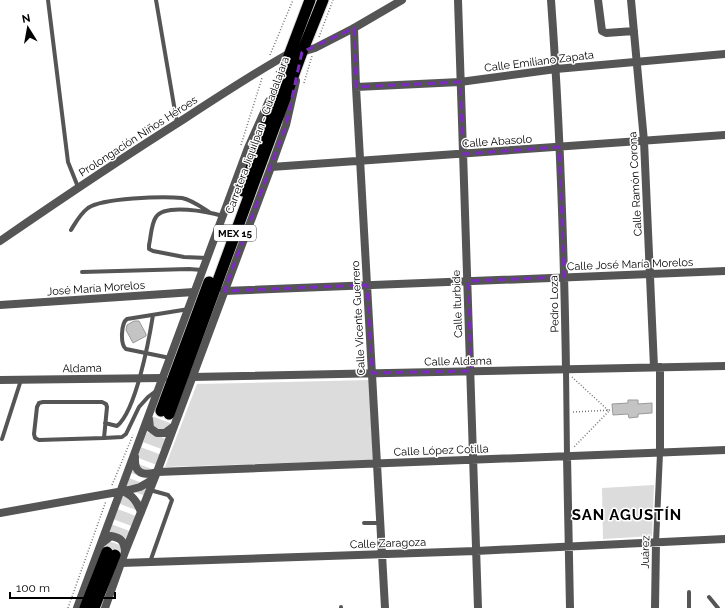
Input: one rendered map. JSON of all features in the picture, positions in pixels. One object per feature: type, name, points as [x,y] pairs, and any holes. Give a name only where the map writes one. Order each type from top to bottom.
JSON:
[{"type":"highway","name":"Carretera Jiquilpan - Guadalajara","points":[[310,0],[290,53],[165,413],[323,0]]},
{"type":"highway","points":[[86,608],[114,553]]},
{"type":"highway","points":[[94,608],[114,553]]},
{"type":"street","points":[[78,608],[141,512],[150,490],[286,125],[302,52],[315,48],[354,28],[402,0]]},
{"type":"street","name":"Calle Iturbide","points":[[458,0],[478,608]]},
{"type":"street","name":"Pedro Loza","points":[[551,0],[556,69],[564,277],[570,608]]},
{"type":"street","points":[[598,0],[602,31],[634,31]]},
{"type":"street","name":"Calle Ramón Corona","points":[[631,0],[644,141],[650,274],[657,367],[660,451]]},
{"type":"street","name":"Calle Vicente Guerrero","points":[[354,28],[356,88],[385,608]]},
{"type":"street","name":"Prolongación Niños Héroes","points":[[0,240],[78,187],[266,66],[290,53]]},
{"type":"street","points":[[105,608],[114,553],[121,491],[248,148],[290,53]]},
{"type":"street","name":"Calle Emiliano Zapata","points":[[356,88],[460,82],[556,69],[725,54]]},
{"type":"street","name":"Calle Abasolo","points":[[271,167],[725,135]]},
{"type":"street","name":"Calle José María Morelos","points":[[224,291],[725,271]]},
{"type":"street","name":"José María Morelos","points":[[0,305],[194,292]]},
{"type":"street","name":"Calle Aldama","points":[[192,377],[725,366]]},
{"type":"street","name":"Aldama","points":[[0,380],[163,378]]},
{"type":"street","points":[[148,418],[150,428],[156,432],[165,433],[173,426]]},
{"type":"street","name":"Calle López Cotilla","points":[[135,453],[135,466],[137,470],[144,474],[155,475],[377,463],[660,451],[725,450]]},
{"type":"street","name":"Juárez","points":[[656,608],[656,543],[660,451]]},
{"type":"street","points":[[0,513],[140,487],[155,475]]},
{"type":"street","points":[[121,491],[133,497],[141,512]]},
{"type":"street","name":"Calle Zaragoza","points":[[114,553],[150,562],[476,551],[725,539]]},
{"type":"lane","points":[[48,0],[68,162],[78,187]]},
{"type":"lane","points":[[156,0],[178,123]]},
{"type":"lane","points":[[71,230],[79,216],[89,207],[109,202],[142,199],[183,198],[210,213]]},
{"type":"lane","points":[[207,258],[184,256],[153,251],[150,249],[149,245],[155,218],[160,213],[166,211],[184,210],[223,216]]},
{"type":"lane","points":[[82,272],[189,269],[203,270]]},
{"type":"lane","points":[[171,358],[126,349],[123,347],[124,321],[127,319],[189,309]]},
{"type":"lane","points":[[106,423],[117,426],[123,421],[140,378],[153,315]]},
{"type":"lane","points":[[2,440],[21,380]]},
{"type":"lane","points":[[104,438],[107,408],[106,404],[102,402],[43,402],[39,403],[37,407],[34,434],[35,438],[39,440],[104,438],[122,437],[126,434],[139,407],[148,397],[158,390]]},
{"type":"lane","points":[[150,490],[168,495],[172,500],[150,562]]},
{"type":"lane","points":[[364,523],[380,523]]},
{"type":"lane","points":[[688,608],[689,592]]},
{"type":"lane","points":[[708,597],[718,608]]},
{"type":"path","points":[[266,66],[293,0]]},
{"type":"path","points":[[315,48],[333,0]]},
{"type":"path","points":[[566,370],[609,411]]},
{"type":"path","points":[[567,412],[612,410]]},
{"type":"path","points":[[567,455],[609,411]]},
{"type":"path","points":[[68,608],[108,494],[134,432]]},
{"type":"highlighted area","points":[[354,28],[356,87],[460,82],[463,154],[559,147],[564,277],[468,281],[471,371],[372,373],[367,285],[224,291],[286,125],[302,52]]},
{"type":"shaded area","points":[[369,380],[373,460],[165,467],[197,384]]},
{"type":"shaded area","points":[[654,485],[652,536],[603,539],[602,488]]},
{"type":"building","points":[[134,321],[139,321],[146,336],[133,343],[126,330],[127,325]]},
{"type":"building","points":[[628,400],[638,400],[638,404],[652,403],[652,413],[638,414],[638,417],[629,418],[628,414],[613,415],[612,404],[628,403]]},
{"type":"tunnel","points":[[107,552],[161,411]]},
{"type":"tunnel","points":[[115,555],[169,414]]},
{"type":"district","name":"SAN AGUSTÍN","points":[[627,515]]}]
